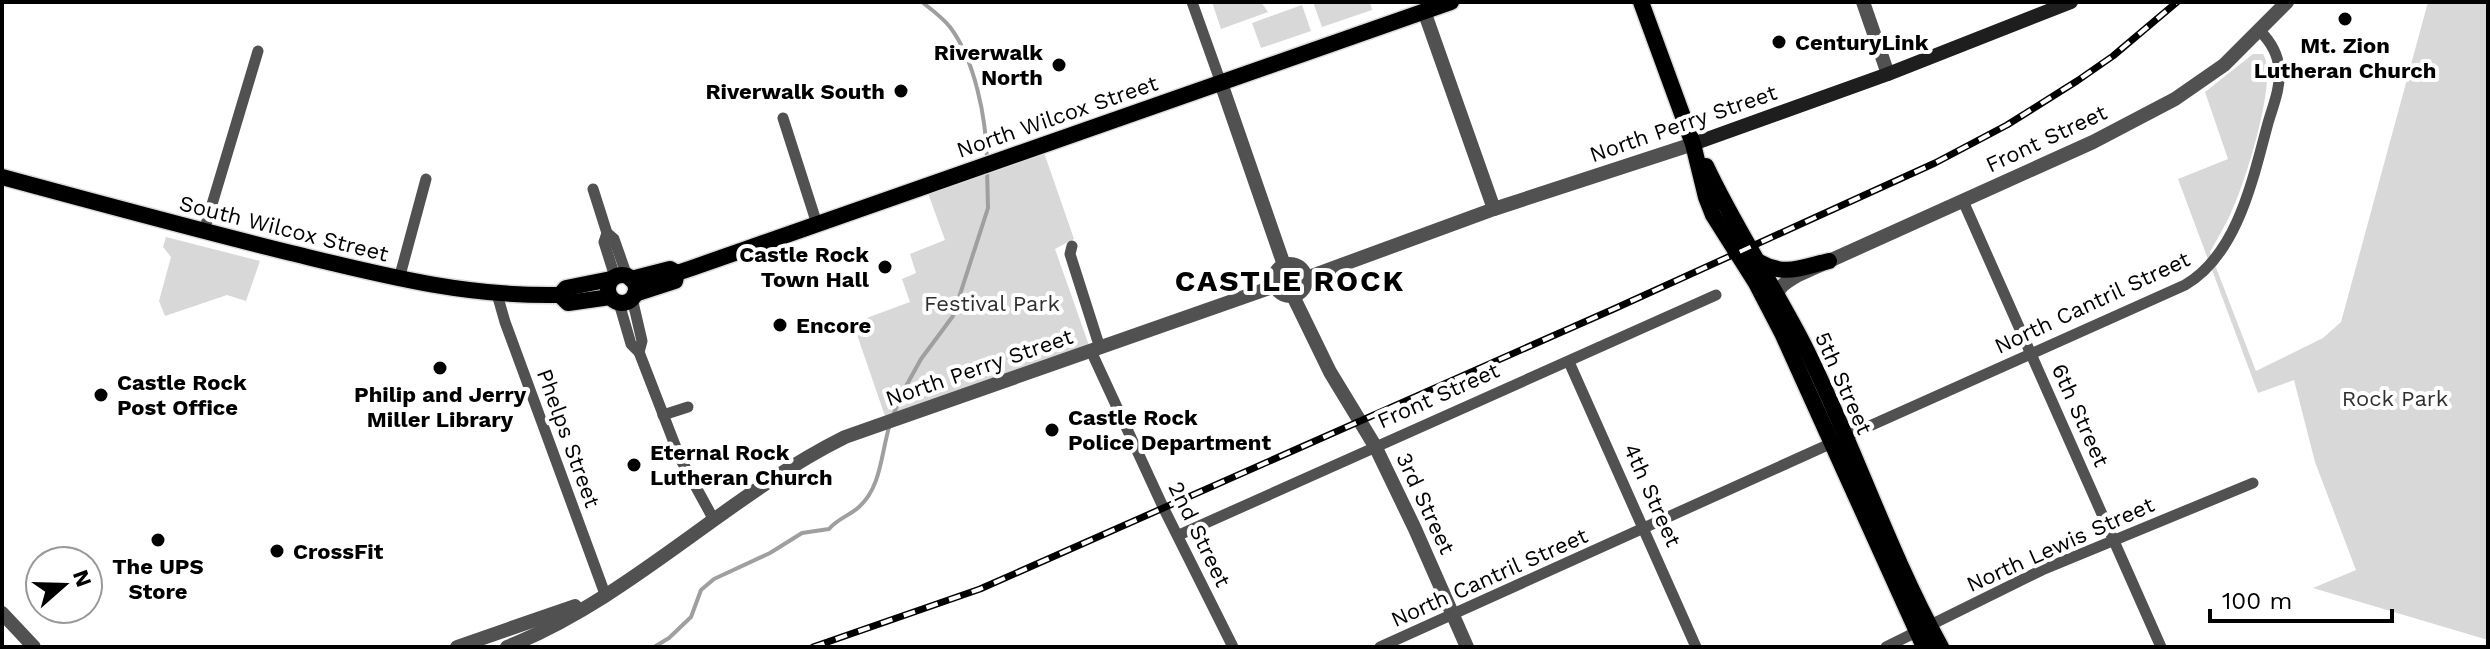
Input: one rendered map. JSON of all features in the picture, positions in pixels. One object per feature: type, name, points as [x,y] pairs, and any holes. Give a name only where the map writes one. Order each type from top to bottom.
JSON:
[{"type":"main road","name":"North Wilcox Street","points":[[623,288],[675,281],[677,273],[1221,83],[1422,7],[1451,2]]},
{"type":"main road","name":"5th Street","points":[[1641,2],[1693,144],[1713,215],[1791,334]]},
{"type":"main road","name":"North Perry Street","points":[[1693,144],[1888,74],[2071,2]]},
{"type":"main road","name":"5th Street","points":[[1693,144],[1723,203],[1777,292],[1791,334],[1923,636],[1941,647]]},
{"type":"main road","name":"South Wilcox Street","points":[[2,177],[433,287],[497,294],[560,295],[568,303],[623,288]]},
{"type":"main road","points":[[1759,262],[1783,271],[1829,261]]},
{"type":"street","points":[[1192,2],[1284,265]]},
{"type":"street","points":[[1863,2],[1888,74]]},
{"type":"street","name":"Front Street","points":[[1777,292],[1798,275],[2093,142],[2175,99],[2215,73],[2287,2]]},
{"type":"street","points":[[1422,7],[1494,209]]},
{"type":"street","name":"North Cantril Street","points":[[1380,647],[2185,285],[2206,270],[2216,258],[2234,226],[2254,174],[2279,78],[2277,59],[2260,31]]},
{"type":"street","points":[[204,231],[258,51]]},
{"type":"street","points":[[783,118],[817,224]]},
{"type":"street","name":"North Perry Street","points":[[1306,278],[1494,209],[1693,144]]},
{"type":"street","points":[[399,279],[426,179]]},
{"type":"street","points":[[593,189],[607,233],[614,239],[631,344],[639,352],[684,467],[714,520]]},
{"type":"street","name":"6th Street","points":[[1963,201],[2161,647]]},
{"type":"street","name":"2nd Street","points":[[1072,246],[1070,254],[1096,349],[1164,509],[1233,647]]},
{"type":"street","points":[[1284,265],[1299,267],[1306,278],[1302,290],[1293,296],[1282,294],[1275,286],[1274,276],[1284,265]]},
{"type":"street","points":[[1791,334],[1790,284],[1798,275]]},
{"type":"street","name":"North Perry Street","points":[[605,594],[798,462],[845,437],[1275,286]]},
{"type":"street","name":"Phelps Street","points":[[497,294],[605,594]]},
{"type":"street","name":"Front Street","points":[[1179,535],[1716,295]]},
{"type":"street","name":"3rd Street","points":[[1293,296],[1330,372],[1375,446],[1467,647]]},
{"type":"street","name":"4th Street","points":[[1569,362],[1696,647]]},
{"type":"street","points":[[663,415],[688,407]]},
{"type":"street","name":"North Lewis Street","points":[[1886,647],[1923,636],[2042,570],[2253,483]]},
{"type":"street","points":[[457,647],[605,594]]},
{"type":"street","points":[[507,647],[540,633],[605,594]]},
{"type":"street","points":[[2,613],[34,647]]},
{"type":"green space","points":[[1212,2],[1261,2],[1268,12],[1221,29]]},
{"type":"green space","points":[[1313,2],[1370,2],[1372,10],[1322,27]]},
{"type":"green space","name":"Rock Park","points":[[2428,2],[2488,2],[2488,640],[2313,588],[2356,570],[2315,462],[2294,380],[2258,393],[2178,179],[2228,159],[2205,92],[2253,54],[2263,54],[2267,85],[2258,132],[2237,199],[2210,252],[2256,371],[2323,338],[2341,322]]},
{"type":"green space","points":[[1302,5],[1311,31],[1261,48],[1252,23]]},
{"type":"green space","name":"Festival Park","points":[[1041,144],[1074,239],[1055,249],[1091,351],[887,422],[853,323],[910,302],[902,279],[916,273],[910,254],[945,240],[925,185]]},
{"type":"green space","points":[[166,237],[260,261],[246,301],[227,295],[165,316],[159,301],[171,257],[163,247]]},
{"type":"waterway","points":[[922,2],[950,27],[966,56],[981,108],[987,159]]},
{"type":"waterway","points":[[893,416],[921,359],[953,316],[988,208],[987,168]]},
{"type":"waterway","points":[[654,647],[669,638],[691,617],[701,590],[714,579],[770,553],[802,533],[829,529],[859,507],[867,499],[877,479],[890,424]]},
{"type":"railway","points":[[813,647],[980,589],[1616,308],[1935,163],[2007,125],[2077,81],[2113,56],[2177,2]]},
{"type":"place","name":"Mt. Zion Lutheran Church","points":[[2345,19]]},
{"type":"place","name":"CenturyLink","points":[[1779,42]]},
{"type":"place","name":"Riverwalk North","points":[[1059,65]]},
{"type":"place","name":"Riverwalk South","points":[[901,91]]},
{"type":"place","name":"Castle Rock Town Hall","points":[[885,267]]},
{"type":"place","name":"Encore","points":[[780,325]]},
{"type":"place","name":"Philip and Jerry Miller Library","points":[[440,368]]},
{"type":"place","name":"Castle Rock Post Office","points":[[101,395]]},
{"type":"place","name":"Castle Rock Police Department","points":[[1052,430]]},
{"type":"place","name":"Eternal Rock Lutheran Church","points":[[634,465]]},
{"type":"place","name":"The UPS Store","points":[[158,540]]},
{"type":"place","name":"CrossFit","points":[[277,551]]},
{"type":"district","name":"CASTLE ROCK","points":[[1290,281]]}]
